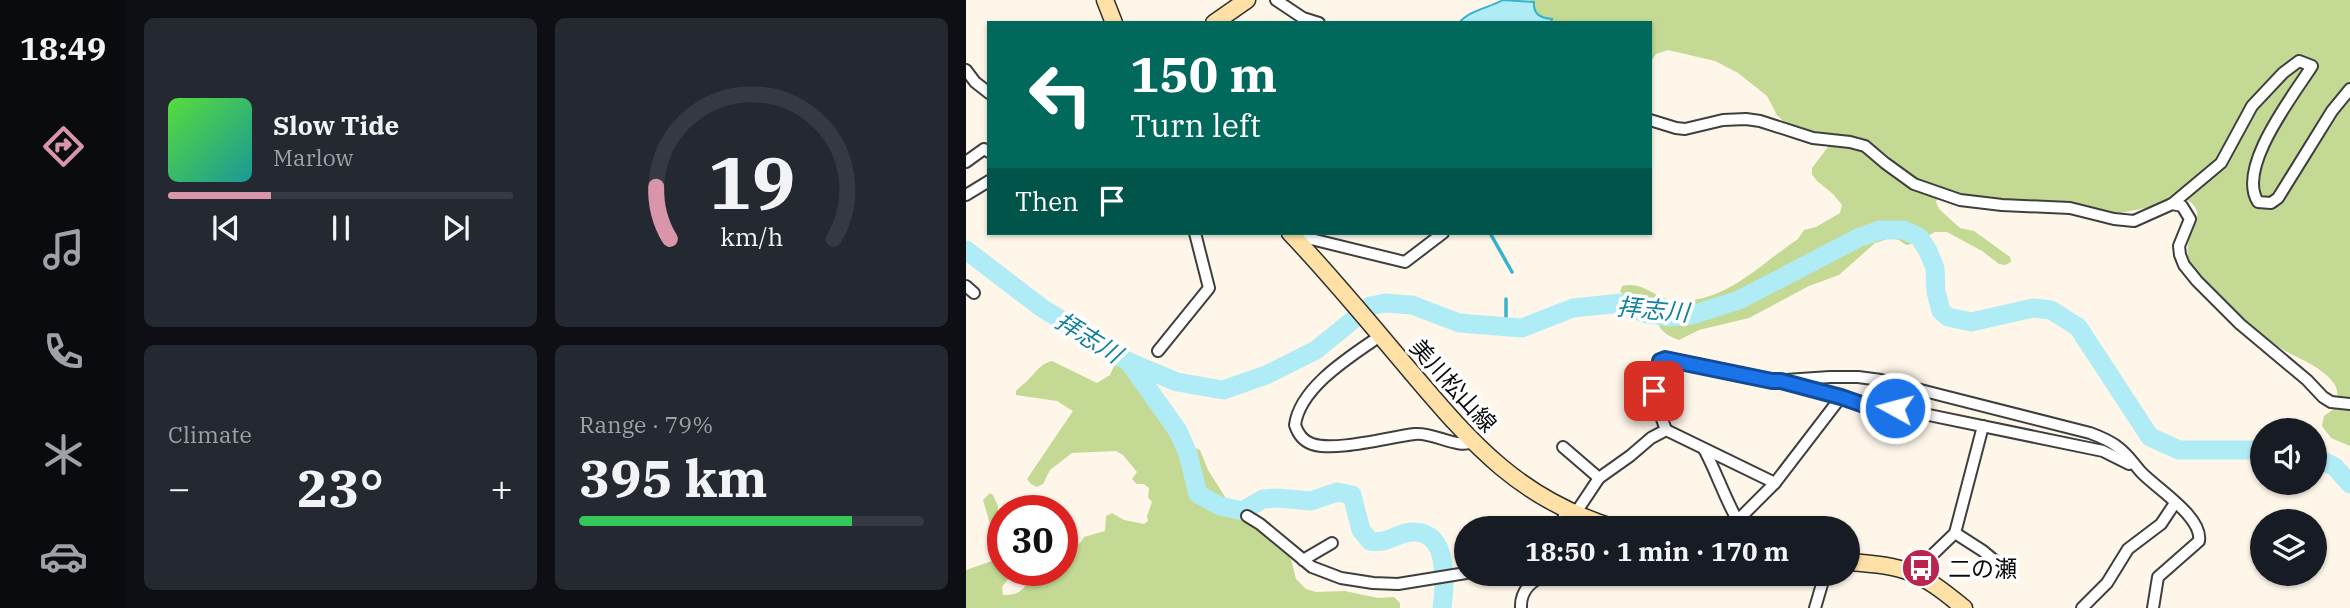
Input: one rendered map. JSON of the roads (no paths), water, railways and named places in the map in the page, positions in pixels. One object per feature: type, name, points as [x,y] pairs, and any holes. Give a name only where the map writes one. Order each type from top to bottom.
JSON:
[{"type":"main road","points":[[1105,0],[1113,21]]},
{"type":"main road","points":[[1217,21],[1247,0]]},
{"type":"main road","name":"美川松山線","points":[[1292,235],[1472,442],[1524,485],[1581,516]]},
{"type":"main road","points":[[1860,563],[1892,566],[1917,573],[1964,608]]},
{"type":"street","points":[[1276,0],[1303,19],[1312,21]]},
{"type":"street","points":[[1652,121],[1685,129],[1723,120],[1746,119],[1814,138],[1865,146],[1914,184],[1960,200],[2002,205],[2051,205],[2134,221],[2172,204],[2221,163],[2252,106],[2283,73],[2299,61],[2312,66],[2267,136],[2253,174],[2253,195],[2258,202],[2270,203],[2278,198],[2332,111],[2350,89]]},
{"type":"street","points":[[966,70],[987,91]]},
{"type":"street","points":[[968,158],[984,149],[987,151]]},
{"type":"street","points":[[966,195],[987,182]]},
{"type":"street","points":[[2172,204],[2182,206],[2190,219],[2179,246],[2180,255],[2184,265],[2197,281],[2240,324],[2307,380],[2323,397],[2331,402],[2350,404]]},
{"type":"street","points":[[1158,351],[1209,288],[1196,235]]},
{"type":"street","points":[[1292,235],[1405,262],[1440,235]]},
{"type":"street","points":[[1375,330],[1300,407],[1295,425],[1304,440],[1311,444],[1332,446],[1418,434],[1436,436],[1461,444],[1472,442]]},
{"type":"street","points":[[1775,483],[1666,430],[1654,391],[1660,361],[1665,359],[1772,381],[1830,377],[1870,379],[2054,423],[2104,438],[2118,447],[2199,530],[2199,541],[2158,577],[2153,608]]},
{"type":"street","points":[[1781,381],[1867,406],[1895,408],[2103,451],[2113,454],[2140,471]]},
{"type":"street","points":[[1747,516],[1841,397]]},
{"type":"street","points":[[1917,573],[1955,533],[1983,426]]},
{"type":"street","points":[[1568,516],[1599,478],[1651,438],[1666,430]]},
{"type":"street","points":[[1563,447],[1599,478]]},
{"type":"street","points":[[1704,449],[1734,516]]},
{"type":"street","points":[[2082,608],[2107,583],[2128,549],[2161,524],[2175,503]]},
{"type":"street","points":[[1247,516],[1322,572],[1373,583],[1398,584],[1454,574]]},
{"type":"street","points":[[1955,533],[2001,566]]},
{"type":"street","points":[[1303,560],[1332,543]]},
{"type":"street","points":[[1521,608],[1522,595],[1529,586]]},
{"type":"street","points":[[1815,608],[1821,586]]},
{"type":"water","points":[[1503,0],[1534,2],[1536,12],[1552,19],[1461,21],[1474,12]]},
{"type":"waterway","name":"拝志川","points":[[966,250],[1042,308],[1129,362],[1177,382],[1223,390],[1266,375],[1316,350],[1370,306],[1385,303],[1412,305],[1459,323],[1522,328],[1573,308],[1621,303],[1644,313],[1669,317],[1692,315],[1739,300],[1858,238],[1880,230],[1904,230],[1919,237],[1928,251],[1935,268],[1936,292],[1941,311],[1948,317],[1971,322],[2033,308],[2051,310],[2078,327],[2150,437],[2179,450],[2250,450]]},
{"type":"waterway","points":[[1491,235],[1512,272]]},
{"type":"waterway","points":[[1506,299],[1506,327]]},
{"type":"waterway","points":[[1129,362],[1178,431],[1188,454],[1198,494],[1220,506],[1243,511],[1263,499],[1311,501],[1337,492],[1352,495],[1361,530],[1370,541],[1383,541],[1412,532],[1424,534],[1433,540],[1439,549],[1444,573],[1442,608]]},
{"type":"waterway","name":"拝志川","points":[[2327,463],[2335,467],[2350,484]]},
{"type":"place","name":"二の瀬","points":[[1921,568]]}]
